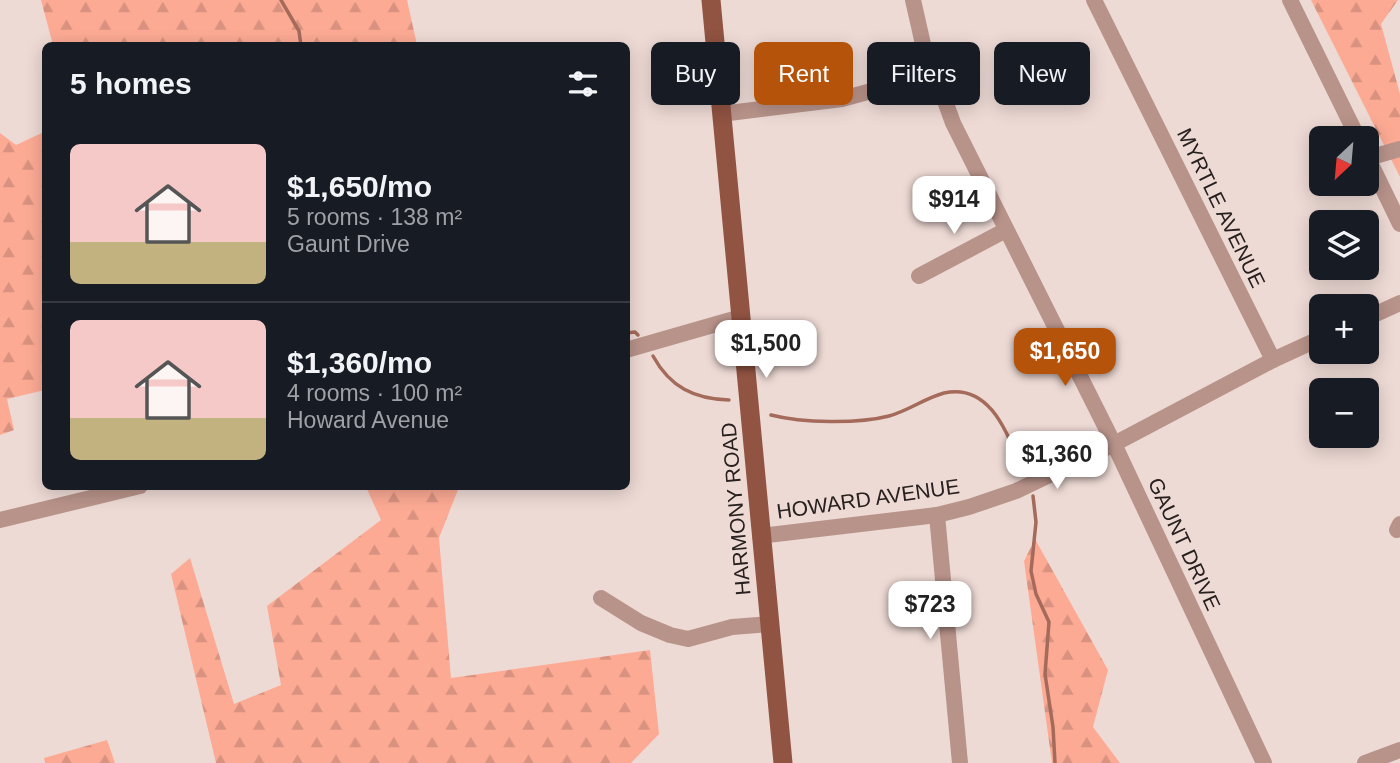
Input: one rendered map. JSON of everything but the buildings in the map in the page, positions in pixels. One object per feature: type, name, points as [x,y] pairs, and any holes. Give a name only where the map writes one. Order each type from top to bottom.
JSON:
[{"type":"main road","name":"HARMONY ROAD","points":[[711,0],[783,763]]},
{"type":"street","name":"GAUNT DRIVE","points":[[913,0],[923,42]]},
{"type":"street","name":"MYRTLE AVENUE","points":[[1094,0],[1273,360]]},
{"type":"street","points":[[1290,0],[1352,126]]},
{"type":"street","points":[[721,114],[842,99],[867,92]]},
{"type":"street","name":"GAUNT DRIVE","points":[[946,105],[1114,444],[1264,763]]},
{"type":"street","points":[[1379,154],[1400,149]]},
{"type":"street","points":[[1379,182],[1400,225]]},
{"type":"street","points":[[919,276],[1006,230]]},
{"type":"street","points":[[1379,313],[1400,303]]},
{"type":"street","points":[[630,349],[741,317]]},
{"type":"street","name":"HOWARD AVENUE","points":[[761,536],[937,515],[1016,491],[1309,344]]},
{"type":"street","points":[[0,520],[124,490]]},
{"type":"street","points":[[937,515],[960,763]]},
{"type":"street","points":[[601,598],[641,623],[688,639],[732,627],[770,624]]},
{"type":"street","points":[[1365,763],[1400,750]]},
{"type":"green space","points":[[41,0],[407,0],[416,42],[52,42]]},
{"type":"green space","points":[[1311,0],[1398,0],[1381,24],[1400,94],[1400,177],[1379,135],[1379,126],[1374,126]]},
{"type":"green space","points":[[0,133],[16,145],[42,133],[42,391],[7,399],[14,430],[0,435]]},
{"type":"green space","points":[[367,490],[458,490],[439,538],[451,678],[650,650],[659,734],[631,763],[216,763],[171,574],[190,558],[234,704],[281,685],[267,606],[381,520]]},
{"type":"green space","points":[[1035,539],[1108,670],[1093,727],[1120,763],[1052,763],[1024,561]]},
{"type":"green space","points":[[107,740],[115,763],[45,763],[44,758]]},
{"type":"waterway","points":[[281,0],[299,31],[300,42]]},
{"type":"waterway","points":[[630,333],[638,335]]},
{"type":"waterway","points":[[653,356],[667,376],[684,389],[705,397],[729,400]]},
{"type":"waterway","points":[[771,415],[814,421],[876,419],[896,414],[944,393],[961,392],[975,396],[997,416],[1024,473]]},
{"type":"waterway","points":[[1033,496],[1036,522],[1031,571],[1036,594],[1049,622],[1045,674],[1055,763]]}]
